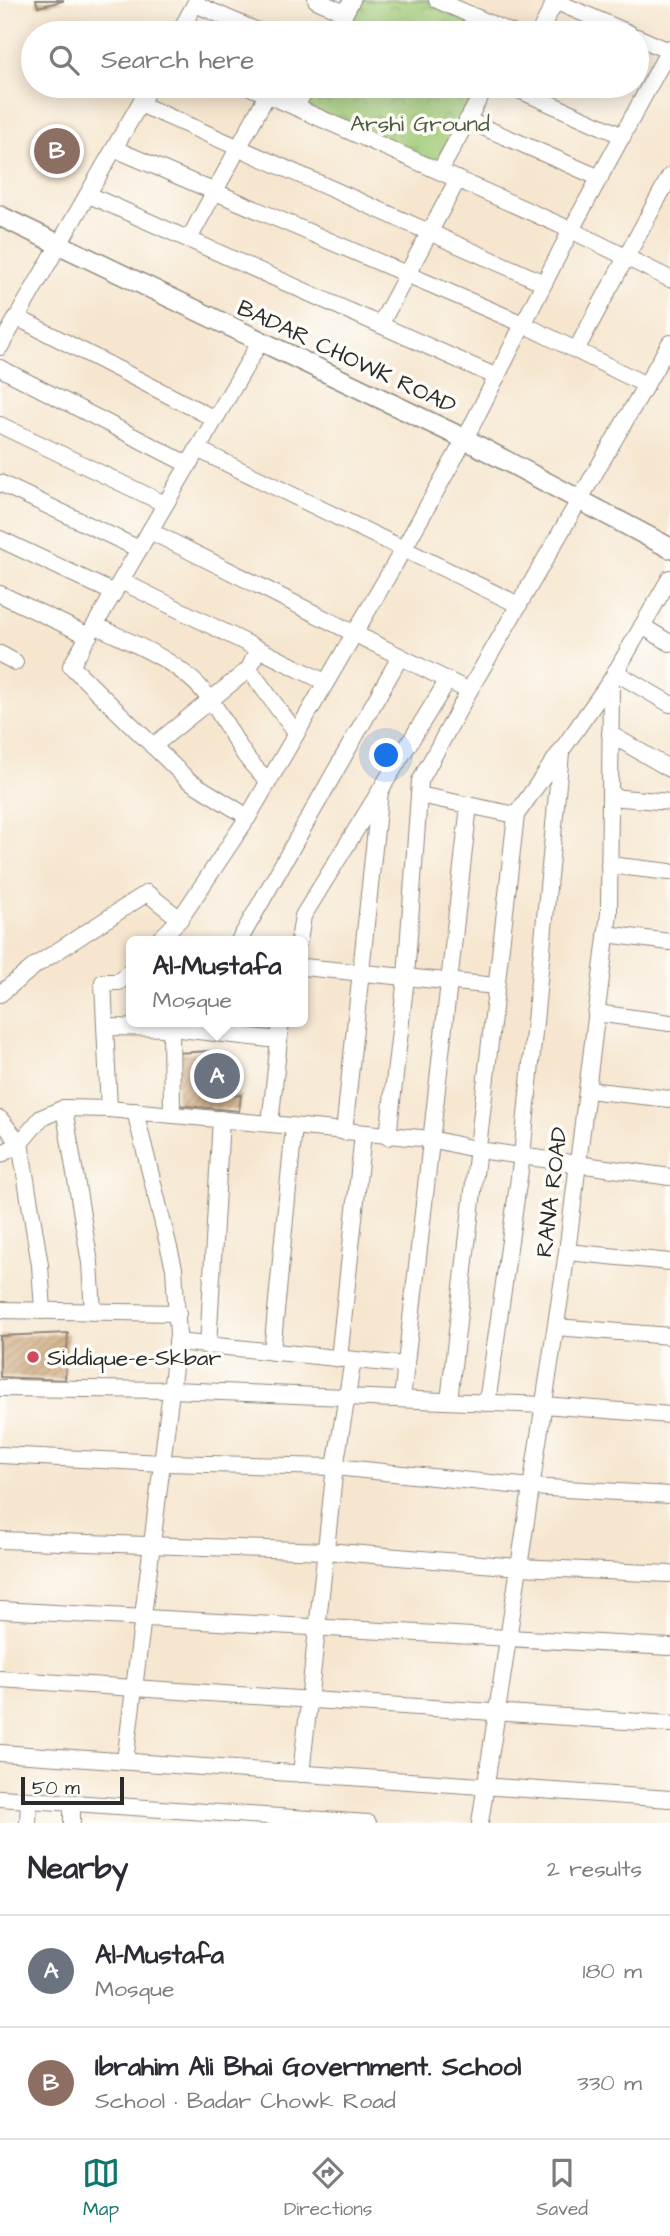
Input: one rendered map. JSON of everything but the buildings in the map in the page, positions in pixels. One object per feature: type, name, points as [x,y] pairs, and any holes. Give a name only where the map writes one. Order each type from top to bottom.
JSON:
[{"type":"main road","name":"BADAR CHOWK ROAD","points":[[0,216],[465,439],[670,548]]},
{"type":"street","points":[[316,0],[349,6]]},
{"type":"street","points":[[437,0],[485,21]]},
{"type":"street","points":[[545,21],[554,1],[601,21]]},
{"type":"street","points":[[186,21],[196,2],[236,21]]},
{"type":"street","points":[[649,42],[669,49],[649,87]]},
{"type":"street","points":[[0,347],[60,247],[143,98]]},
{"type":"street","points":[[188,239],[265,98]]},
{"type":"street","points":[[276,98],[571,230],[670,279]]},
{"type":"street","points":[[296,107],[301,98]]},
{"type":"street","points":[[440,172],[479,98]]},
{"type":"street","points":[[538,98],[623,135]]},
{"type":"street","points":[[163,936],[180,919],[248,817],[404,548],[465,439],[571,230],[643,98]]},
{"type":"street","points":[[140,104],[544,283]]},
{"type":"street","points":[[467,120],[600,178]]},
{"type":"street","points":[[115,149],[523,324],[646,385]]},
{"type":"street","points":[[576,350],[670,176]]},
{"type":"street","points":[[380,325],[457,179]]},
{"type":"street","points":[[89,195],[497,377]]},
{"type":"street","points":[[18,318],[215,419]]},
{"type":"street","points":[[248,817],[188,780],[71,666],[260,342]]},
{"type":"street","points":[[388,1137],[405,977],[420,781],[670,343]]},
{"type":"street","points":[[0,368],[188,465]]},
{"type":"street","points":[[0,425],[165,505]]},
{"type":"street","points":[[197,449],[520,605]]},
{"type":"street","points":[[0,483],[139,549]]},
{"type":"street","points":[[150,531],[469,691]]},
{"type":"street","points":[[0,539],[258,649],[325,682]]},
{"type":"street","name":"RANA ROAD","points":[[480,1823],[567,1252],[597,1013],[606,934],[613,676],[670,578]]},
{"type":"street","points":[[0,594],[157,655],[181,671],[209,699],[252,768],[269,780]]},
{"type":"street","points":[[642,626],[670,643]]},
{"type":"street","points":[[153,746],[249,670],[258,649]]},
{"type":"street","points":[[0,654],[15,662]]},
{"type":"street","points":[[242,936],[400,657]]},
{"type":"street","points":[[249,670],[296,733]]},
{"type":"street","points":[[449,1401],[516,815],[613,676],[670,704]]},
{"type":"street","points":[[300,936],[303,916],[448,680]]},
{"type":"street","points":[[610,734],[670,769]]},
{"type":"street","points":[[487,1403],[522,1156],[561,751]]},
{"type":"street","points":[[344,1132],[380,790]]},
{"type":"street","points":[[419,795],[516,815]]},
{"type":"street","points":[[610,796],[670,802]]},
{"type":"street","points":[[402,1399],[469,805]]},
{"type":"street","points":[[609,865],[670,873]]},
{"type":"street","points":[[0,994],[36,965],[147,893],[180,919]]},
{"type":"street","points":[[606,934],[670,943]]},
{"type":"street","points":[[308,967],[496,986]]},
{"type":"street","points":[[109,1109],[103,982],[119,982],[126,975]]},
{"type":"street","points":[[597,1013],[670,1023]]},
{"type":"street","points":[[105,1027],[222,1028],[279,1040]]},
{"type":"street","points":[[270,1124],[280,1027]]},
{"type":"street","points":[[171,1028],[172,1114]]},
{"type":"street","points":[[587,1090],[670,1099]]},
{"type":"street","points":[[64,1108],[90,1263],[93,1312]]},
{"type":"street","points":[[0,1155],[20,1143],[41,1118],[64,1108],[109,1109],[430,1139],[479,1150],[670,1177]]},
{"type":"street","points":[[125,1761],[150,1545],[173,1390],[178,1313],[174,1268],[135,1111]]},
{"type":"street","points":[[0,1119],[20,1143],[40,1265],[43,1311]]},
{"type":"street","points":[[208,1346],[221,1119]]},
{"type":"street","points":[[272,1352],[294,1127]]},
{"type":"street","points":[[301,1774],[335,1467],[347,1399],[346,1359],[363,1134]]},
{"type":"street","points":[[567,1252],[670,1262]]},
{"type":"street","points":[[0,1310],[178,1313]]},
{"type":"street","points":[[556,1327],[670,1336]]},
{"type":"street","points":[[177,1342],[406,1366]]},
{"type":"street","points":[[0,1388],[173,1390],[347,1399],[402,1399],[544,1405],[670,1415]]},
{"type":"street","points":[[0,1455],[163,1464],[335,1467],[531,1487],[670,1495]]},
{"type":"street","points":[[0,1539],[326,1551],[519,1567],[670,1574]]},
{"type":"street","points":[[0,1610],[509,1636],[670,1647]]},
{"type":"street","points":[[0,1679],[308,1702],[670,1724]]},
{"type":"street","points":[[0,1753],[670,1799]]},
{"type":"street","points":[[0,1798],[114,1806],[158,1816],[368,1823]]},
{"type":"street","points":[[28,1823],[29,1800]]},
{"type":"street","points":[[72,1803],[72,1823]]},
{"type":"street","points":[[113,1823],[114,1806]]},
{"type":"green space","points":[[352,0],[437,0],[485,21],[341,21]]},
{"type":"green space","name":"Arshi Ground","points":[[301,98],[480,98],[440,171],[296,107]]},
{"type":"place","name":"Ibrahim Ali Bhai Government. School","points":[[57,151]]},
{"type":"place","name":"Al-Mustafa","points":[[217,1076]]},
{"type":"place","name":"Siddique-e-Skbar","points":[[33,1357]]}]
